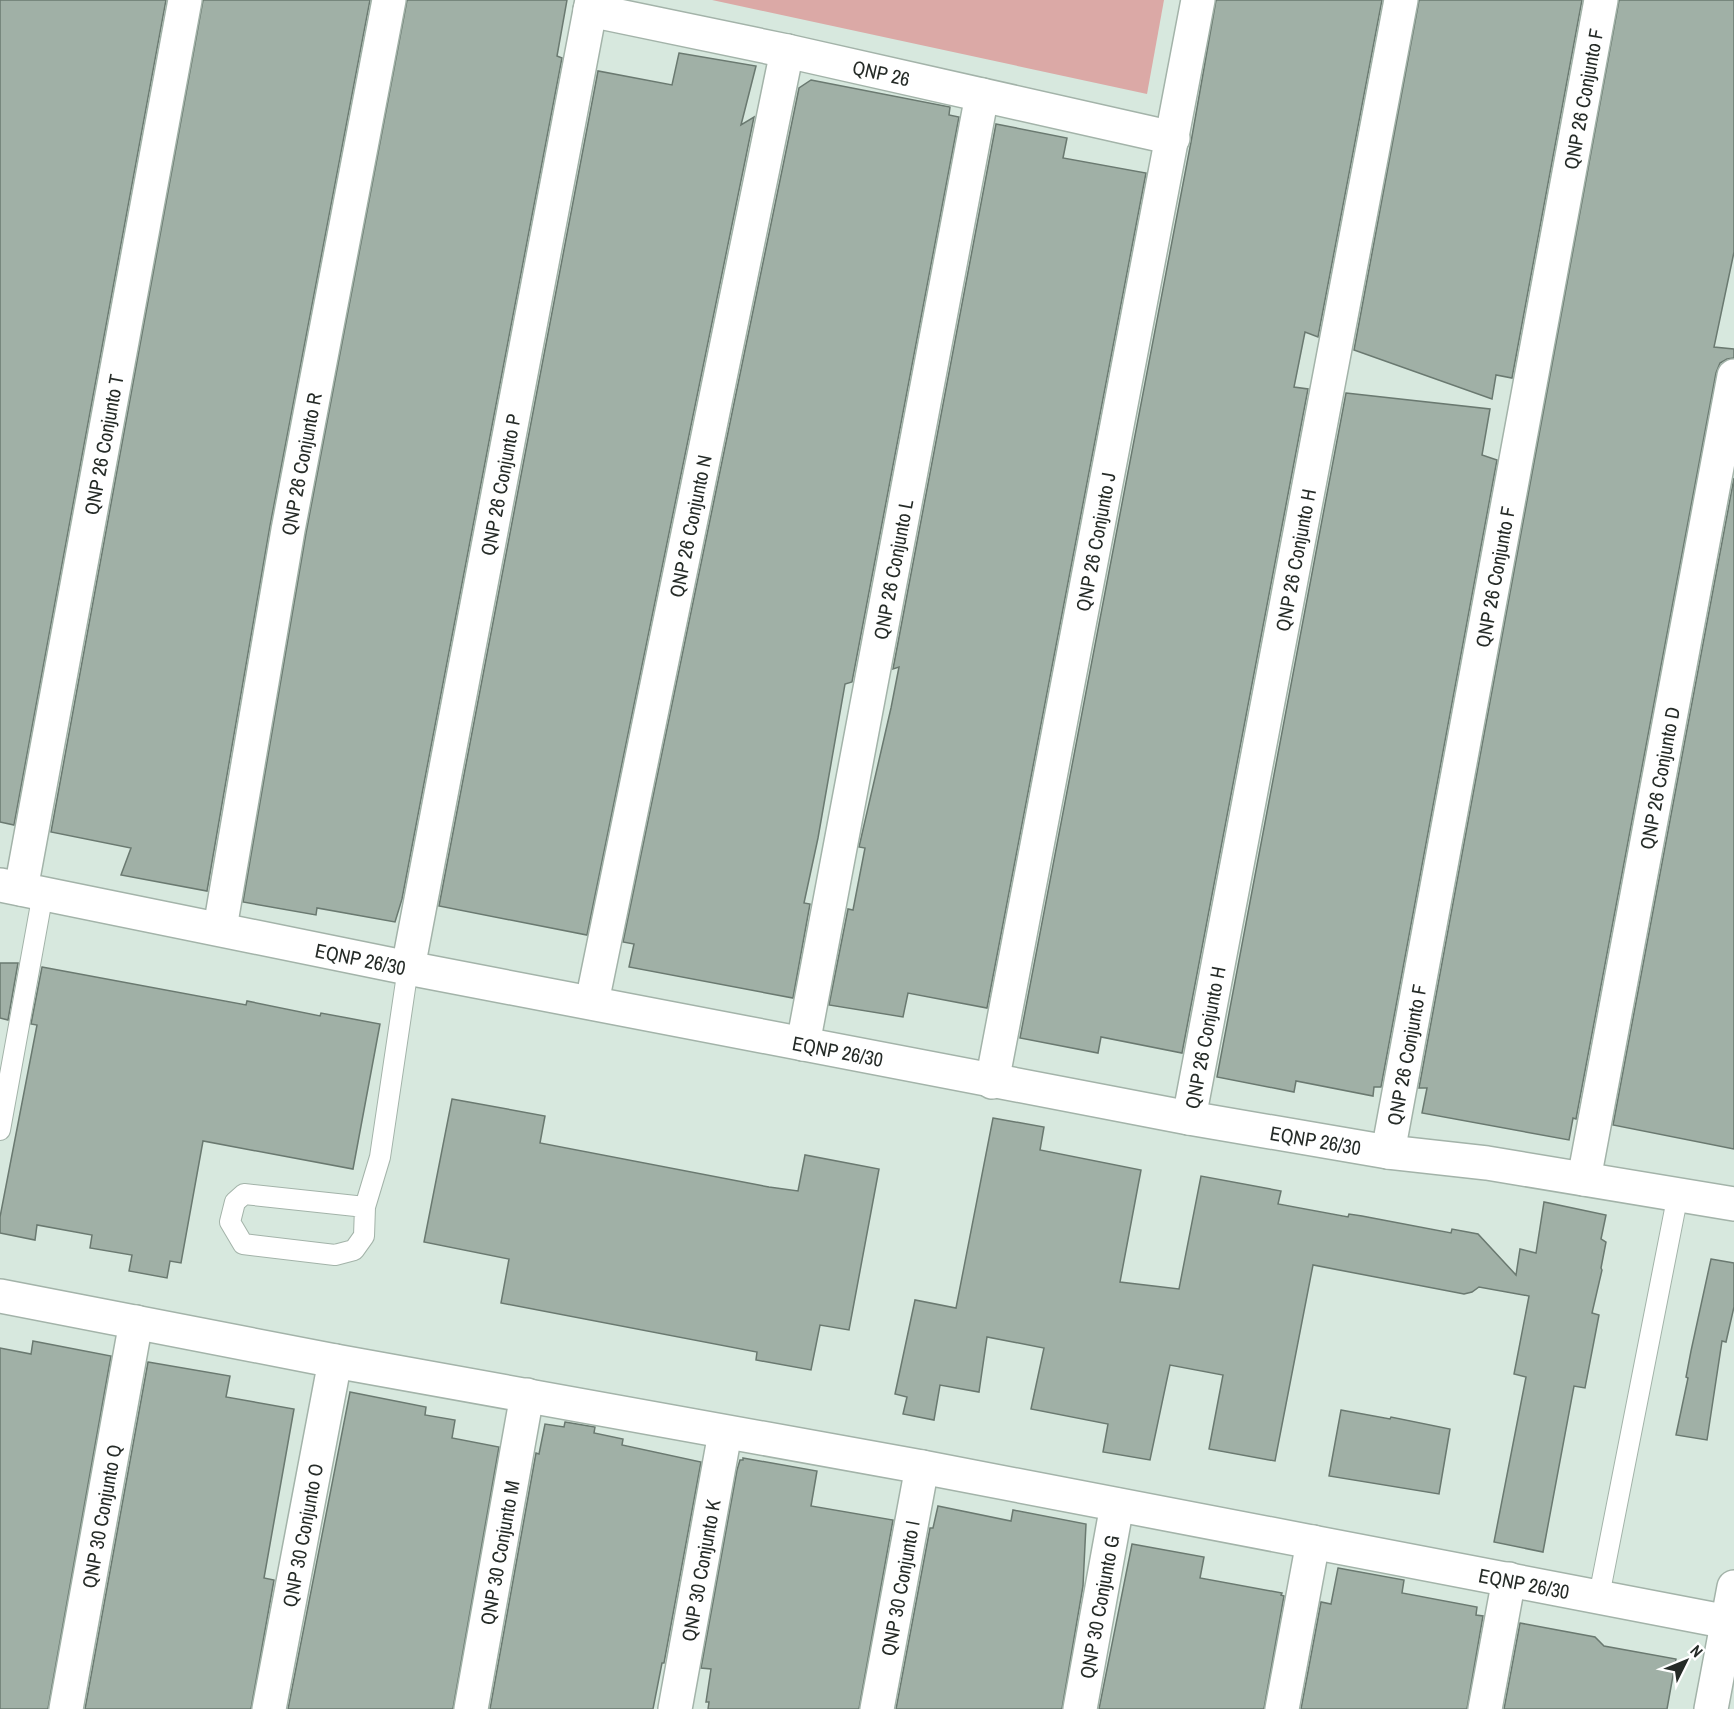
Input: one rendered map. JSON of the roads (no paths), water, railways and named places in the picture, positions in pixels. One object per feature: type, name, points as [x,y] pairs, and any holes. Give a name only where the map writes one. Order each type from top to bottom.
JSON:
[{"type":"street","name":"QNP 26 Conjunto T","points":[[21,889],[185,0]]},
{"type":"street","name":"QNP 26 Conjunto R","points":[[220,928],[288,530],[389,0]]},
{"type":"street","name":"QNP 26 Conjunto J","points":[[992,1082],[1198,0]]},
{"type":"street","name":"QNP 26 Conjunto H","points":[[1189,1118],[1401,0]]},
{"type":"street","name":"QNP 26 Conjunto F","points":[[1388,1152],[1600,0]]},
{"type":"street","name":"QNP 26","points":[[591,5],[1173,138]]},
{"type":"street","name":"QNP 26 Conjunto P","points":[[408,968],[591,5]]},
{"type":"street","name":"QNP 26 Conjunto N","points":[[592,1002],[787,51]]},
{"type":"street","name":"QNP 26 Conjunto L","points":[[803,1044],[982,95]]},
{"type":"street","name":"QNP 26 Conjunto D","points":[[1584,1179],[1734,376]]},
{"type":"street","name":"EQNP 26/30","points":[[21,889],[408,968],[592,1002],[992,1082],[1388,1152],[1487,1163],[1734,1204]]},
{"type":"street","name":"EQNP 26/30","points":[[0,1296],[335,1361],[922,1467],[1728,1622]]},
{"type":"street","name":"QNP 30 Conjunto Q","points":[[66,1709],[136,1322]]},
{"type":"street","name":"QNP 30 Conjunto O","points":[[269,1709],[335,1361]]},
{"type":"street","name":"QNP 30 Conjunto M","points":[[471,1709],[527,1395]]},
{"type":"street","name":"QNP 30 Conjunto K","points":[[675,1709],[725,1433]]},
{"type":"street","name":"QNP 30 Conjunto I","points":[[877,1709],[922,1467]]},
{"type":"street","name":"QNP 30 Conjunto G","points":[[1080,1709],[1117,1506]]},
{"type":"street","points":[[1282,1709],[1313,1542]]},
{"type":"street","points":[[1485,1709],[1509,1579]]},
{"type":"street","points":[[1711,1709],[1734,1587]]},
{"type":"lane","points":[[0,1130],[21,889]]},
{"type":"lane","points":[[365,1207],[244,1194],[235,1202],[230,1222],[243,1244],[335,1255],[354,1250],[364,1236],[365,1207],[380,1157],[408,968]]},
{"type":"lane","points":[[1599,1596],[1678,1194]]}]
